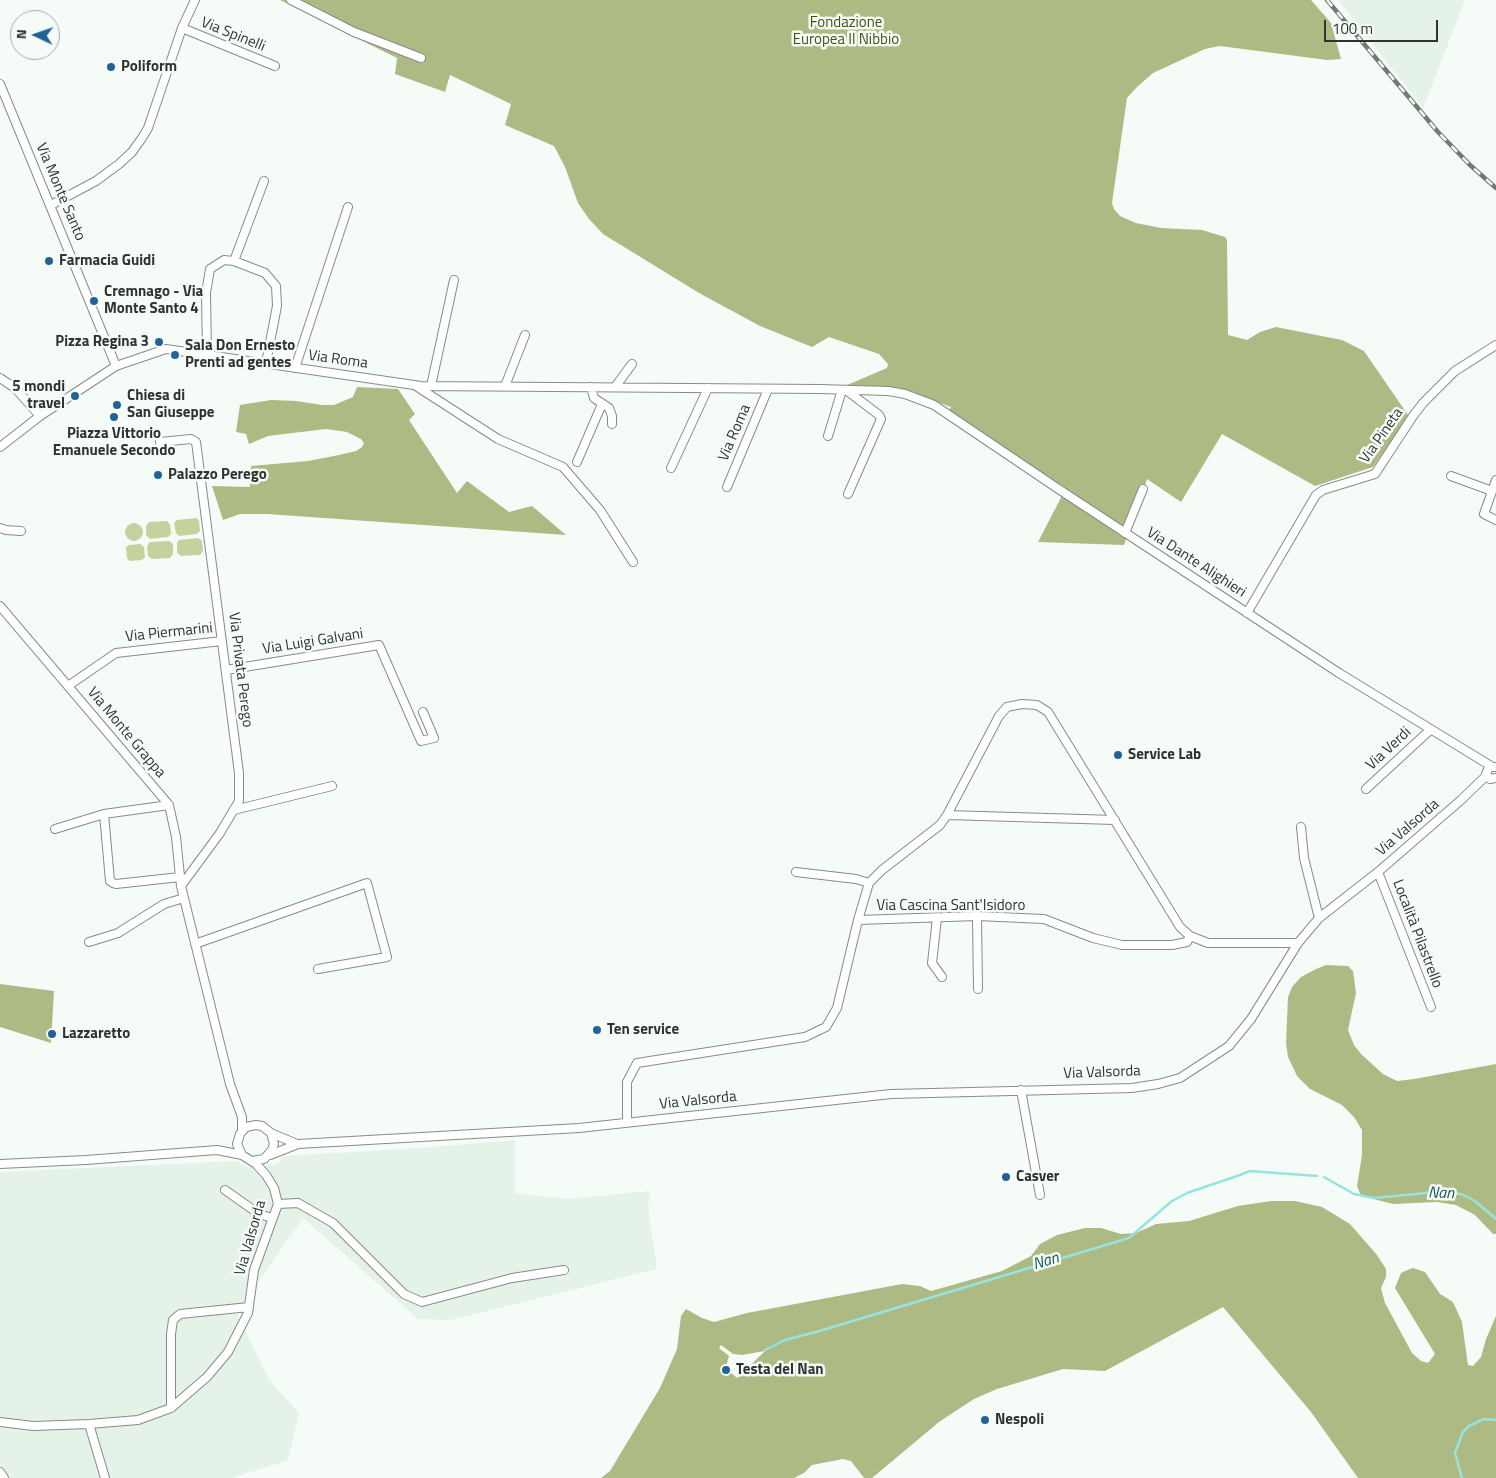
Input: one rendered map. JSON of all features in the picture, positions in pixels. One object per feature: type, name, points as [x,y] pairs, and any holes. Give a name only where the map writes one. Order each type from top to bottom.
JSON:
[{"type":"street","name":"Via Spinelli","points":[[51,205],[96,181],[132,152],[142,138],[148,128],[182,28],[195,0]]},
{"type":"street","points":[[291,0],[354,32],[421,58]]},
{"type":"street","name":"Via Spinelli","points":[[182,28],[275,66]]},
{"type":"street","name":"Via Monte Santo","points":[[0,84],[116,366]]},
{"type":"street","points":[[234,260],[264,181]]},
{"type":"street","points":[[295,368],[348,207]]},
{"type":"street","points":[[207,355],[206,293],[210,269],[224,260],[234,260],[265,273],[276,286],[277,306],[266,363]]},
{"type":"street","points":[[430,386],[454,280]]},
{"type":"street","points":[[505,386],[525,335]]},
{"type":"street","name":"Via Pineta","points":[[1247,613],[1316,495],[1323,490],[1375,474],[1423,403],[1455,371],[1496,345]]},
{"type":"street","name":"Via Roma","points":[[0,447],[40,416],[116,366],[166,349],[430,386],[844,390],[888,391],[905,394]]},
{"type":"street","points":[[615,387],[632,364]]},
{"type":"street","points":[[0,378],[15,388],[40,416]]},
{"type":"street","points":[[414,385],[498,439],[563,467],[600,510],[633,562]]},
{"type":"street","points":[[592,387],[594,398],[608,408],[612,416],[612,424]]},
{"type":"street","points":[[671,468],[708,388]]},
{"type":"street","name":"Via Roma","points":[[727,487],[768,389]]},
{"type":"street","points":[[828,436],[844,390],[879,415],[881,419],[848,494]]},
{"type":"street","name":"Via Dante Alighieri","points":[[905,394],[934,405],[1339,673],[1472,755],[1492,771]]},
{"type":"street","points":[[577,462],[602,404]]},
{"type":"street","name":"Via Privata Perego","points":[[160,442],[191,439],[196,442],[239,773],[239,801],[220,833],[181,886]]},
{"type":"street","points":[[1451,476],[1492,491]]},
{"type":"street","points":[[1496,480],[1484,514],[1496,520]]},
{"type":"street","points":[[1126,533],[1143,489]]},
{"type":"street","points":[[0,528],[21,531]]},
{"type":"street","name":"Via Monte Grappa","points":[[0,606],[169,805],[176,837],[181,886],[231,1089],[242,1117],[242,1130]]},
{"type":"street","name":"Via Piermarini","points":[[68,686],[116,653],[222,641]]},
{"type":"street","name":"Via Luigi Galvani","points":[[226,670],[379,645],[422,741],[434,738],[423,712]]},
{"type":"street","points":[[858,920],[870,883],[882,870],[940,825],[999,716],[1007,707],[1022,704],[1037,705],[1048,712],[1180,927],[1190,936],[1208,942],[1298,943]]},
{"type":"street","name":"Via Verdi","points":[[1366,789],[1430,730]]},
{"type":"street","name":"Via Valsorda","points":[[269,1155],[298,1144],[579,1128],[891,1094],[1132,1088],[1180,1078],[1228,1046],[1251,1019],[1298,943],[1319,918],[1378,872],[1492,771]]},
{"type":"street","points":[[234,810],[332,786]]},
{"type":"street","points":[[56,829],[104,814],[169,805]]},
{"type":"street","points":[[104,814],[110,881],[113,883],[180,877]]},
{"type":"street","points":[[947,815],[1115,820]]},
{"type":"street","points":[[1301,827],[1304,858],[1319,918]]},
{"type":"street","points":[[796,872],[856,879],[870,883]]},
{"type":"street","name":"Località Pilastrello","points":[[1378,872],[1430,1007]]},
{"type":"street","points":[[195,944],[367,883],[388,956],[318,969]]},
{"type":"street","points":[[89,942],[118,933],[164,904],[184,898]]},
{"type":"street","points":[[977,916],[978,989]]},
{"type":"street","name":"Via Cascina Sant'Isidoro","points":[[626,1122],[627,1082],[637,1063],[805,1037],[826,1027],[837,1008],[858,920],[977,916],[1044,919],[1093,938],[1122,945],[1172,945],[1187,942],[1190,936]]},
{"type":"street","points":[[937,918],[932,963],[942,977]]},
{"type":"street","points":[[1021,1090],[1040,1195]]},
{"type":"street","name":"Via Monte Grappa","points":[[240,1110],[256,1125]]},
{"type":"street","points":[[242,1155],[237,1144],[242,1130],[256,1125],[267,1129],[271,1133],[274,1144],[265,1164],[266,1175]]},
{"type":"street","name":"Via Valsorda","points":[[271,1133],[298,1144]]},
{"type":"street","points":[[217,1150],[238,1138]]},
{"type":"street","points":[[0,1164],[86,1160],[217,1150],[242,1155],[252,1161],[266,1175]]},
{"type":"street","points":[[252,1161],[264,1159],[269,1155]]},
{"type":"street","name":"Via Valsorda","points":[[0,1422],[33,1426],[138,1420],[171,1408],[207,1377],[228,1352],[248,1313],[254,1270],[278,1204],[274,1188],[266,1175]]},
{"type":"street","points":[[225,1190],[259,1214],[272,1218]]},
{"type":"street","points":[[236,1199],[239,1190]]},
{"type":"street","points":[[278,1204],[298,1203],[333,1223],[404,1294],[422,1302],[512,1278],[564,1270]]},
{"type":"street","points":[[171,1408],[170,1334],[172,1320],[180,1314],[249,1307]]},
{"type":"street","points":[[89,1424],[105,1478]]},
{"type":"street","points":[[0,1472],[4,1478]]},
{"type":"shaded area","points":[[1338,0],[1465,0],[1423,108]]},
{"type":"shaded area","points":[[515,1140],[515,1193],[567,1199],[651,1191],[648,1206],[657,1269],[450,1320],[418,1319],[303,1218],[237,1313],[269,1380],[299,1413],[288,1460],[232,1478],[0,1478],[0,1172],[236,1161],[248,1167],[276,1165],[284,1156]]},
{"type":"green space","name":"Fondazione Europea Il Nibbio","points":[[280,0],[1311,0],[1331,23],[1341,59],[1327,60],[1220,46],[1205,49],[1153,73],[1137,87],[1127,98],[1112,203],[1120,216],[1136,223],[1161,228],[1202,230],[1225,237],[1227,240],[1228,335],[1247,340],[1260,332],[1276,327],[1342,340],[1364,351],[1408,415],[1373,467],[1315,486],[1222,434],[1181,502],[1147,479],[1124,545],[1038,542],[1066,488],[948,412],[951,407],[889,387],[847,385],[887,368],[888,364],[879,354],[829,337],[812,347],[760,326],[699,293],[603,234],[578,203],[565,167],[554,146],[505,125],[511,104],[450,75],[445,92],[395,74],[397,58]]},
{"type":"green space","points":[[357,387],[398,389],[415,414],[409,420],[457,493],[467,481],[509,512],[532,506],[566,535],[267,514],[240,514],[223,520],[212,486],[250,487],[251,466],[308,461],[339,455],[356,451],[364,443],[361,439],[347,432],[326,429],[268,436],[249,444],[246,434],[236,432],[240,405],[271,400],[334,405],[353,397]]},
{"type":"green space","points":[[196,518],[199,520],[200,531],[197,534],[179,536],[176,533],[174,523],[177,520]]},
{"type":"green space","points":[[167,521],[170,524],[171,534],[168,537],[150,539],[146,535],[146,526],[149,522]]},
{"type":"green space","points":[[134,523],[142,528],[143,532],[138,540],[134,541],[126,536],[125,532],[130,524]]},
{"type":"green space","points":[[198,538],[202,541],[203,551],[200,555],[181,556],[177,553],[177,543],[179,540]]},
{"type":"green space","points":[[169,541],[173,544],[173,554],[170,558],[152,559],[148,556],[147,546],[150,542]]},
{"type":"green space","points":[[140,544],[144,547],[145,557],[142,560],[130,561],[127,558],[126,547]]},
{"type":"green space","points":[[1326,965],[1348,966],[1353,971],[1356,993],[1348,1030],[1354,1045],[1361,1054],[1383,1074],[1397,1081],[1496,1064],[1496,1234],[1493,1234],[1475,1215],[1456,1205],[1437,1202],[1393,1204],[1361,1196],[1357,1186],[1362,1155],[1362,1130],[1354,1117],[1342,1105],[1310,1089],[1297,1076],[1288,1057],[1286,1043],[1288,997],[1292,987],[1301,977]]},
{"type":"green space","points":[[0,984],[54,991],[51,1043],[0,1027]]},
{"type":"green space","points":[[1271,1201],[1295,1201],[1322,1207],[1350,1224],[1377,1255],[1386,1269],[1386,1277],[1381,1288],[1385,1303],[1412,1353],[1421,1361],[1428,1363],[1435,1354],[1395,1288],[1401,1273],[1413,1268],[1425,1272],[1440,1294],[1453,1302],[1462,1322],[1468,1365],[1473,1366],[1481,1357],[1496,1316],[1496,1478],[1358,1478],[1311,1412],[1223,1307],[1105,1371],[1063,1369],[997,1389],[974,1399],[939,1422],[872,1478],[864,1478],[851,1461],[843,1459],[812,1465],[804,1473],[794,1478],[601,1478],[610,1471],[660,1388],[677,1349],[681,1316],[686,1309],[714,1322],[747,1313],[902,1284],[920,1286],[931,1291],[1002,1271],[1031,1256],[1040,1244],[1057,1235],[1085,1228],[1101,1228],[1121,1234],[1136,1233],[1156,1224],[1189,1221],[1238,1206]],"holes":[[[721,1345],[733,1354],[742,1355],[765,1351],[737,1378],[729,1371],[727,1363],[729,1356],[719,1348]]]},
{"type":"waterway","name":"Nan","points":[[765,1350],[785,1340],[1129,1238],[1172,1201],[1187,1193],[1250,1171],[1317,1176]]},
{"type":"waterway","name":"Nan","points":[[1324,1177],[1354,1194],[1374,1198],[1437,1192],[1461,1194],[1475,1201],[1496,1219]]},
{"type":"waterway","points":[[1462,1478],[1455,1453],[1463,1432],[1469,1426],[1484,1419],[1496,1420]]},
{"type":"railway","points":[[1327,0],[1438,132],[1470,165],[1496,188]]},
{"type":"place","name":"Poliform","points":[[111,67]]},
{"type":"place","name":"Farmacia Guidi","points":[[49,261]]},
{"type":"place","name":"Cremnago - Via Monte Santo 4","points":[[94,301]]},
{"type":"place","name":"Pizza Regina 3","points":[[159,342]]},
{"type":"place","name":"Sala Don Ernesto Prenti ad gentes","points":[[175,355]]},
{"type":"place","name":"5 mondi travel","points":[[75,396]]},
{"type":"place","name":"Chiesa di San Giuseppe","points":[[117,405]]},
{"type":"place","name":"Piazza Vittorio Emanuele Secondo","points":[[114,417]]},
{"type":"place","name":"Palazzo Perego","points":[[158,475]]},
{"type":"place","name":"Service Lab","points":[[1118,755]]},
{"type":"place","name":"Ten service","points":[[597,1030]]},
{"type":"place","name":"Lazzaretto","points":[[52,1034]]},
{"type":"place","name":"Casver","points":[[1006,1177]]},
{"type":"place","name":"Testa del Nan","points":[[726,1370]]},
{"type":"place","name":"Nespoli","points":[[985,1420]]}]
